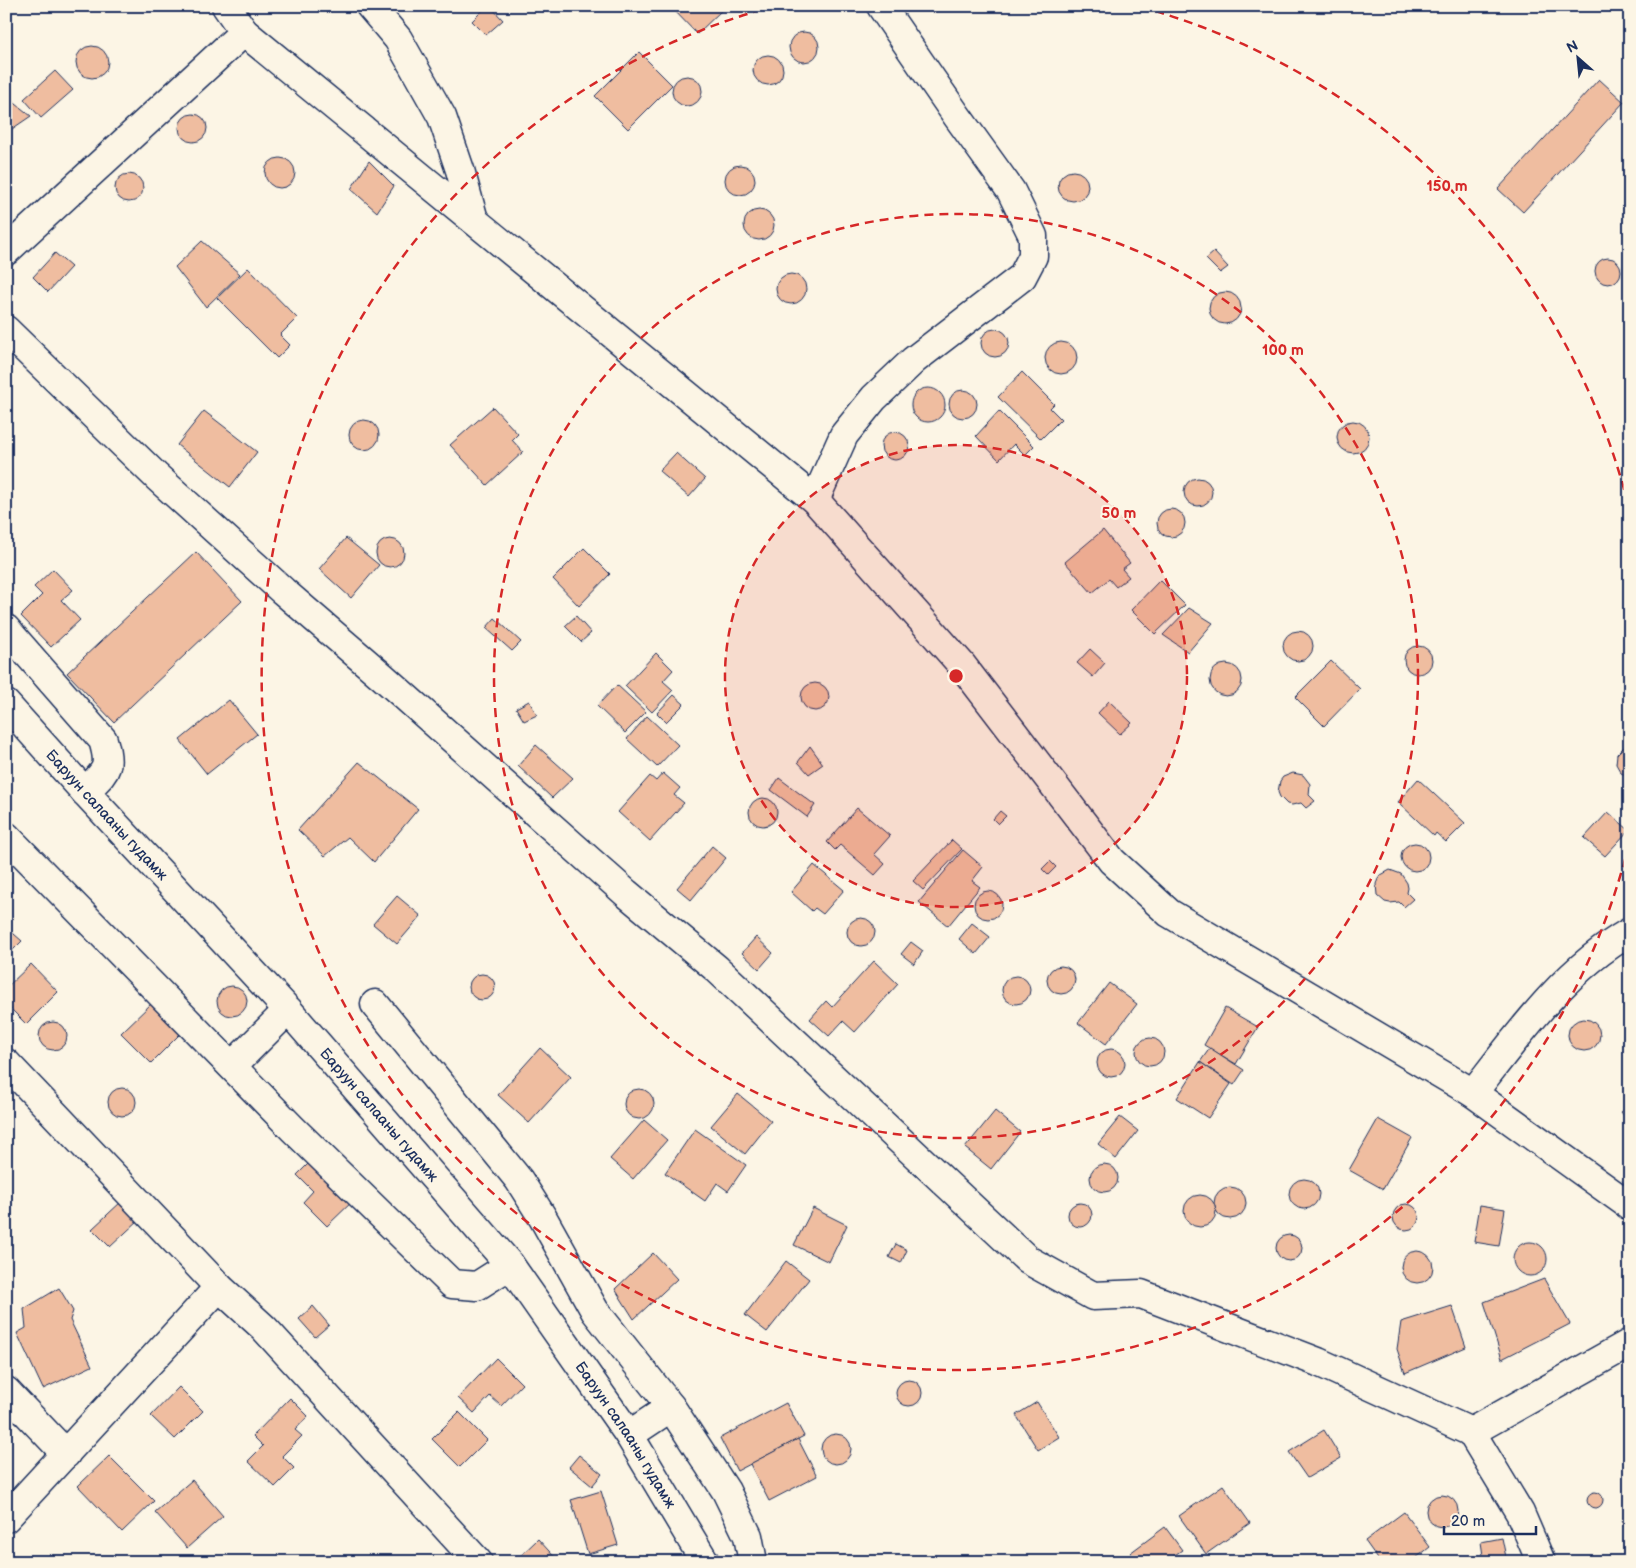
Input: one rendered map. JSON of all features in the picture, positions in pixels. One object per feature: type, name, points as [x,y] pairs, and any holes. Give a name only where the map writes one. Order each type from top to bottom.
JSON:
[{"type":"street","points":[[226,6],[244,32],[815,500],[961,664],[1112,861],[1169,913],[1473,1094],[1630,1206]]},
{"type":"street","points":[[370,6],[398,39],[442,117],[474,220]]},
{"type":"street","points":[[815,500],[844,435],[874,398],[914,360],[1022,277],[1033,256],[1033,236],[1011,191],[956,116],[881,6]]},
{"type":"street","points":[[6,251],[244,32]]},
{"type":"street","points":[[6,330],[157,478],[626,893],[718,969],[1028,1260],[1093,1296],[1141,1294],[1318,1362],[1471,1432],[1520,1513],[1541,1562]]},
{"type":"street","points":[[6,628],[103,740],[108,755],[106,769],[85,792]]},
{"type":"street","name":"Баруун салааны гудамж","points":[[6,704],[85,792],[288,1010],[510,1265],[629,1435],[704,1561]]},
{"type":"street","points":[[6,836],[293,1129],[452,1284],[477,1286],[510,1265]]},
{"type":"street","points":[[1473,1094],[1519,1033],[1564,982],[1618,939],[1630,932]]},
{"type":"street","points":[[376,1004],[519,1180],[543,1218],[595,1311],[671,1407],[726,1491],[748,1536],[753,1562]]},
{"type":"street","points":[[232,1066],[288,1010]]},
{"type":"street","points":[[6,1063],[219,1287],[264,1328],[478,1562]]},
{"type":"street","points":[[6,1518],[219,1287]]},
{"type":"street","points":[[1471,1432],[1630,1343]]},
{"type":"street","points":[[6,1391],[66,1454]]},
{"type":"street","points":[[629,1435],[671,1407]]},
{"type":"building","points":[[487,6],[490,6],[503,20],[486,35],[472,21]]},
{"type":"building","points":[[670,6],[721,6],[723,9],[697,34]]},
{"type":"building","points":[[804,32],[815,36],[819,47],[815,58],[804,62],[793,58],[789,47],[793,36]]},
{"type":"building","points":[[92,46],[103,51],[108,62],[103,73],[92,78],[81,73],[76,62],[81,51]]},
{"type":"building","points":[[639,52],[672,85],[628,129],[595,96]]},
{"type":"building","points":[[768,55],[779,59],[783,70],[779,81],[768,85],[757,81],[753,70],[757,59]]},
{"type":"building","points":[[55,71],[73,90],[41,118],[24,99]]},
{"type":"building","points":[[687,76],[698,80],[702,91],[698,102],[687,106],[676,102],[672,91],[676,80]]},
{"type":"building","points":[[1599,79],[1624,102],[1523,212],[1498,189]]},
{"type":"building","points":[[6,96],[31,116],[6,133]]},
{"type":"building","points":[[193,114],[203,118],[207,128],[203,138],[193,142],[183,138],[179,128],[183,118]]},
{"type":"building","points":[[280,158],[291,162],[295,173],[291,184],[280,188],[269,184],[265,173],[269,162]]},
{"type":"building","points":[[369,161],[394,186],[377,212],[351,189]]},
{"type":"building","points":[[740,165],[751,169],[755,180],[751,191],[740,195],[729,191],[725,180],[729,169]]},
{"type":"building","points":[[1073,171],[1084,175],[1088,186],[1084,197],[1073,201],[1062,197],[1058,186],[1062,175]]},
{"type":"building","points":[[129,174],[139,178],[143,188],[139,198],[129,202],[119,198],[115,188],[119,178]]},
{"type":"building","points":[[759,210],[770,214],[774,225],[770,236],[759,240],[748,236],[744,225],[748,214]]},
{"type":"building","points":[[202,241],[240,274],[206,307],[175,267]]},
{"type":"building","points":[[1214,252],[1228,267],[1220,273],[1206,259]]},
{"type":"building","points":[[55,253],[71,267],[48,292],[33,277]]},
{"type":"building","points":[[1608,258],[1617,262],[1621,271],[1617,280],[1608,284],[1599,280],[1595,271],[1599,262]]},
{"type":"building","points":[[248,268],[297,318],[280,335],[290,345],[277,358],[217,298]]},
{"type":"building","points":[[791,274],[802,278],[806,289],[802,300],[791,304],[780,300],[776,289],[780,278]]},
{"type":"building","points":[[1225,292],[1231,293],[1236,297],[1240,302],[1240,314],[1236,319],[1231,323],[1225,324],[1219,323],[1214,319],[1210,314],[1209,308],[1210,302],[1214,297],[1219,293]]},
{"type":"building","points":[[995,329],[1005,333],[1009,343],[1005,353],[995,357],[985,353],[981,343],[985,333]]},
{"type":"building","points":[[1061,342],[1067,343],[1072,347],[1076,352],[1076,364],[1072,369],[1067,373],[1061,374],[1055,373],[1050,369],[1046,364],[1045,358],[1046,352],[1050,347],[1055,343]]},
{"type":"building","points":[[1022,372],[1054,404],[1050,408],[1061,419],[1041,439],[998,397]]},
{"type":"building","points":[[928,388],[940,393],[945,405],[940,417],[928,422],[916,417],[911,405],[916,393]]},
{"type":"building","points":[[963,390],[973,394],[977,404],[973,414],[963,418],[953,414],[949,404],[953,394]]},
{"type":"building","points":[[493,407],[518,434],[512,440],[523,452],[487,485],[450,445]]},
{"type":"building","points":[[204,411],[257,452],[230,487],[177,445]]},
{"type":"building","points":[[999,411],[1034,446],[1025,455],[1014,444],[999,460],[976,436]]},
{"type":"building","points":[[364,420],[375,424],[379,435],[375,446],[364,450],[353,446],[349,435],[353,424]]},
{"type":"building","points":[[1353,421],[1359,422],[1364,426],[1368,431],[1368,443],[1364,448],[1359,452],[1353,453],[1347,452],[1342,448],[1338,443],[1337,437],[1338,431],[1342,426],[1347,422]]},
{"type":"building","points":[[895,432],[905,436],[909,446],[905,456],[895,460],[885,456],[881,446],[885,436]]},
{"type":"building","points":[[676,453],[705,479],[689,497],[659,471]]},
{"type":"building","points":[[1198,478],[1208,482],[1212,492],[1208,502],[1198,506],[1188,502],[1184,492],[1188,482]]},
{"type":"building","points":[[1171,509],[1181,513],[1185,523],[1181,533],[1171,537],[1161,533],[1157,523],[1161,513]]},
{"type":"building","points":[[1103,530],[1130,563],[1122,569],[1129,577],[1116,587],[1109,579],[1092,593],[1065,562]]},
{"type":"building","points":[[346,538],[379,565],[351,598],[319,569]]},
{"type":"building","points":[[390,539],[400,543],[404,553],[400,563],[390,567],[380,563],[376,553],[380,543]]},
{"type":"building","points":[[584,548],[610,574],[579,606],[553,579]]},
{"type":"building","points":[[196,552],[242,601],[114,722],[67,673]]},
{"type":"building","points":[[53,569],[73,590],[61,600],[80,620],[51,647],[21,616],[42,595],[34,587]]},
{"type":"building","points":[[1160,580],[1185,605],[1155,634],[1131,610]]},
{"type":"building","points":[[1189,608],[1213,623],[1188,652],[1163,635]]},
{"type":"building","points":[[576,616],[591,633],[581,642],[565,626]]},
{"type":"building","points":[[495,618],[521,642],[512,651],[486,628]]},
{"type":"building","points":[[1298,631],[1309,635],[1313,646],[1309,657],[1298,661],[1287,657],[1283,646],[1287,635]]},
{"type":"building","points":[[1418,646],[1428,650],[1432,660],[1428,670],[1418,674],[1408,670],[1404,660],[1408,650]]},
{"type":"building","points":[[1090,649],[1105,663],[1093,677],[1077,663]]},
{"type":"building","points":[[656,653],[673,670],[663,681],[673,690],[652,712],[625,686]]},
{"type":"building","points":[[1331,661],[1360,689],[1324,726],[1295,697]]},
{"type":"building","points":[[1226,664],[1232,665],[1237,669],[1241,674],[1241,686],[1237,691],[1232,695],[1226,696],[1220,695],[1215,691],[1211,686],[1210,680],[1211,674],[1215,669],[1220,665]]},
{"type":"building","points":[[815,683],[825,687],[829,697],[825,707],[815,711],[805,707],[801,697],[805,687]]},
{"type":"building","points":[[617,685],[646,712],[625,733],[597,706]]},
{"type":"building","points":[[674,695],[684,704],[666,722],[657,713]]},
{"type":"building","points":[[229,700],[257,734],[207,774],[180,740]]},
{"type":"building","points":[[529,701],[537,715],[524,721],[516,708]]},
{"type":"building","points":[[1109,701],[1132,723],[1120,734],[1098,713]]},
{"type":"building","points":[[647,716],[678,745],[657,767],[627,739]]},
{"type":"building","points":[[536,745],[573,778],[552,798],[518,766]]},
{"type":"building","points":[[1630,745],[1630,777],[1621,773],[1616,764],[1617,754],[1625,746]]},
{"type":"building","points":[[810,746],[823,764],[809,774],[798,762]]},
{"type":"building","points":[[359,762],[418,809],[374,862],[348,837],[325,856],[298,830]]},
{"type":"building","points":[[663,773],[680,788],[674,795],[684,803],[650,841],[618,812],[650,776],[656,781]]},
{"type":"building","points":[[1293,773],[1303,775],[1310,784],[1309,795],[1315,801],[1306,808],[1301,803],[1287,804],[1278,792],[1280,781],[1283,777]]},
{"type":"building","points":[[779,778],[815,805],[807,817],[771,790]]},
{"type":"building","points":[[1418,779],[1465,823],[1446,842],[1436,833],[1434,836],[1398,802]]},
{"type":"building","points":[[763,798],[773,802],[777,812],[773,822],[763,826],[753,822],[749,812],[753,802]]},
{"type":"building","points":[[857,808],[890,836],[874,854],[885,864],[875,875],[840,845],[835,850],[827,842]]},
{"type":"building","points":[[1000,811],[1006,816],[998,824],[993,819]]},
{"type":"building","points":[[1608,812],[1629,830],[1605,856],[1584,838]]},
{"type":"building","points":[[952,840],[962,849],[923,890],[913,881]]},
{"type":"building","points":[[1415,843],[1425,847],[1429,857],[1425,867],[1415,871],[1405,867],[1401,857],[1405,847]]},
{"type":"building","points":[[712,846],[726,858],[691,900],[677,888]]},
{"type":"building","points":[[963,850],[983,867],[972,881],[980,887],[948,926],[919,902]]},
{"type":"building","points":[[1050,861],[1056,867],[1048,875],[1042,869]]},
{"type":"building","points":[[814,865],[844,890],[823,914],[815,908],[812,911],[791,892]]},
{"type":"building","points":[[1390,870],[1401,874],[1407,883],[1407,893],[1413,899],[1404,907],[1399,902],[1385,902],[1377,895],[1376,884],[1378,879]]},
{"type":"building","points":[[988,891],[998,895],[1002,905],[998,915],[988,919],[978,915],[974,905],[978,895]]},
{"type":"building","points":[[397,896],[421,916],[397,944],[373,924]]},
{"type":"building","points":[[861,918],[871,922],[875,932],[871,942],[861,946],[851,942],[847,932],[851,922]]},
{"type":"building","points":[[972,923],[990,937],[976,954],[959,939]]},
{"type":"building","points":[[6,927],[22,941],[6,957]]},
{"type":"building","points":[[756,937],[773,953],[759,969],[742,953]]},
{"type":"building","points":[[911,942],[923,951],[914,964],[901,954]]},
{"type":"building","points":[[874,961],[898,984],[855,1032],[843,1021],[829,1036],[810,1019],[826,1001],[832,1007]]},
{"type":"building","points":[[31,964],[58,992],[26,1024],[6,1004],[6,988]]},
{"type":"building","points":[[1061,966],[1071,970],[1075,980],[1071,990],[1061,994],[1051,990],[1047,980],[1051,970]]},
{"type":"building","points":[[482,974],[491,978],[495,987],[491,996],[482,1000],[473,996],[469,987],[473,978]]},
{"type":"building","points":[[1016,976],[1026,980],[1030,990],[1026,1000],[1016,1004],[1006,1000],[1002,990],[1006,980]]},
{"type":"building","points":[[1109,983],[1137,1004],[1106,1044],[1078,1023]]},
{"type":"building","points":[[232,986],[243,990],[247,1001],[243,1012],[232,1016],[221,1012],[217,1001],[221,990]]},
{"type":"building","points":[[153,1002],[182,1032],[151,1063],[121,1033]]},
{"type":"building","points":[[1225,1008],[1258,1027],[1236,1064],[1204,1045]]},
{"type":"building","points":[[1584,1019],[1590,1020],[1595,1024],[1599,1029],[1599,1041],[1595,1046],[1590,1050],[1584,1051],[1578,1050],[1573,1046],[1569,1041],[1568,1035],[1569,1029],[1573,1024],[1578,1020]]},
{"type":"building","points":[[53,1022],[63,1026],[67,1036],[63,1046],[53,1050],[43,1046],[39,1036],[43,1026]]},
{"type":"building","points":[[1150,1038],[1160,1042],[1164,1052],[1160,1062],[1150,1066],[1140,1062],[1136,1052],[1140,1042]]},
{"type":"building","points":[[540,1048],[571,1077],[529,1123],[498,1095]]},
{"type":"building","points":[[1210,1048],[1244,1070],[1234,1085],[1200,1062]]},
{"type":"building","points":[[1111,1049],[1121,1053],[1125,1063],[1121,1073],[1111,1077],[1101,1073],[1097,1063],[1101,1053]]},
{"type":"building","points":[[1200,1062],[1231,1084],[1208,1118],[1177,1098]]},
{"type":"building","points":[[122,1088],[132,1092],[136,1102],[132,1112],[122,1116],[112,1112],[108,1102],[112,1092]]},
{"type":"building","points":[[639,1089],[645,1090],[653,1098],[653,1110],[645,1118],[639,1119],[633,1118],[625,1110],[624,1104],[625,1098],[633,1090]]},
{"type":"building","points":[[738,1094],[771,1121],[745,1154],[711,1126]]},
{"type":"building","points":[[1630,1106],[1630,1123],[1621,1112]]},
{"type":"building","points":[[995,1111],[1020,1132],[991,1169],[965,1148]]},
{"type":"building","points":[[1120,1117],[1138,1131],[1116,1159],[1098,1144]]},
{"type":"building","points":[[1378,1119],[1412,1138],[1383,1189],[1349,1170]]},
{"type":"building","points":[[644,1120],[667,1140],[633,1179],[610,1159]]},
{"type":"building","points":[[695,1129],[746,1165],[728,1191],[717,1183],[705,1201],[665,1173]]},
{"type":"building","points":[[314,1158],[355,1199],[327,1226],[303,1202],[313,1191],[297,1175]]},
{"type":"building","points":[[1104,1164],[1114,1168],[1118,1178],[1114,1188],[1104,1192],[1094,1188],[1090,1178],[1094,1168]]},
{"type":"building","points":[[1304,1179],[1315,1183],[1319,1194],[1315,1205],[1304,1209],[1293,1205],[1289,1194],[1293,1183]]},
{"type":"building","points":[[1230,1187],[1236,1188],[1241,1192],[1245,1197],[1245,1209],[1241,1214],[1236,1218],[1230,1219],[1224,1218],[1219,1214],[1215,1209],[1214,1203],[1215,1197],[1219,1192],[1224,1188]]},
{"type":"building","points":[[1200,1195],[1206,1196],[1211,1200],[1215,1205],[1215,1217],[1211,1222],[1206,1226],[1200,1227],[1194,1226],[1189,1222],[1185,1217],[1184,1211],[1185,1205],[1189,1200],[1194,1196]]},
{"type":"building","points":[[122,1201],[140,1219],[110,1247],[92,1229]]},
{"type":"building","points":[[1080,1203],[1088,1207],[1092,1215],[1088,1223],[1080,1227],[1072,1223],[1068,1215],[1072,1207]]},
{"type":"building","points":[[1406,1204],[1415,1208],[1419,1217],[1415,1226],[1406,1230],[1397,1226],[1393,1217],[1397,1208]]},
{"type":"building","points":[[1480,1205],[1505,1209],[1499,1246],[1474,1242]]},
{"type":"building","points":[[813,1208],[847,1225],[829,1262],[794,1245]]},
{"type":"building","points":[[1289,1235],[1299,1238],[1302,1248],[1299,1258],[1289,1261],[1279,1258],[1276,1248],[1279,1238]]},
{"type":"building","points":[[1530,1242],[1542,1247],[1547,1259],[1542,1271],[1530,1276],[1518,1271],[1513,1259],[1518,1247]]},
{"type":"building","points":[[896,1244],[907,1250],[901,1263],[889,1257]]},
{"type":"building","points":[[1417,1251],[1428,1256],[1433,1267],[1428,1278],[1417,1283],[1406,1278],[1401,1267],[1406,1256]]},
{"type":"building","points":[[653,1253],[677,1279],[634,1319],[615,1289]]},
{"type":"building","points":[[786,1261],[809,1279],[767,1332],[745,1315]]},
{"type":"building","points":[[1544,1279],[1570,1324],[1502,1359],[1484,1302]]},
{"type":"building","points":[[59,1288],[73,1311],[70,1320],[92,1366],[43,1389],[17,1333],[26,1328],[24,1309]]},
{"type":"building","points":[[313,1306],[329,1325],[315,1337],[299,1319]]},
{"type":"building","points":[[1452,1306],[1466,1347],[1405,1373],[1397,1349],[1401,1322]]},
{"type":"building","points":[[496,1358],[522,1384],[501,1406],[490,1396],[474,1413],[458,1398]]},
{"type":"building","points":[[909,1380],[918,1384],[922,1393],[918,1402],[909,1406],[900,1402],[896,1393],[900,1384]]},
{"type":"building","points":[[179,1387],[203,1411],[175,1439],[151,1416]]},
{"type":"building","points":[[290,1398],[308,1416],[295,1430],[302,1436],[282,1456],[294,1468],[275,1487],[248,1461],[263,1446],[253,1436]]},
{"type":"building","points":[[1037,1402],[1059,1437],[1038,1450],[1016,1415]]},
{"type":"building","points":[[786,1403],[804,1436],[737,1471],[720,1438]]},
{"type":"building","points":[[459,1412],[487,1440],[460,1467],[432,1439]]},
{"type":"building","points":[[1324,1430],[1341,1458],[1307,1478],[1289,1452]]},
{"type":"building","points":[[836,1434],[847,1438],[851,1449],[847,1460],[836,1464],[825,1460],[821,1449],[825,1438]]},
{"type":"building","points":[[798,1439],[817,1476],[769,1501],[750,1464]]},
{"type":"building","points":[[579,1455],[602,1474],[592,1486],[569,1467]]},
{"type":"building","points":[[109,1456],[154,1501],[122,1532],[78,1486]]},
{"type":"building","points":[[192,1480],[223,1516],[187,1548],[155,1512]]},
{"type":"building","points":[[1223,1485],[1250,1523],[1206,1554],[1179,1516]]},
{"type":"building","points":[[601,1491],[618,1545],[588,1554],[571,1500]]},
{"type":"building","points":[[1592,1492],[1598,1492],[1603,1497],[1601,1506],[1592,1508],[1587,1503],[1587,1497]]},
{"type":"building","points":[[1442,1495],[1448,1496],[1453,1500],[1457,1505],[1457,1517],[1453,1522],[1448,1526],[1442,1527],[1436,1526],[1431,1522],[1427,1517],[1426,1511],[1427,1505],[1431,1500],[1436,1496]]},
{"type":"building","points":[[1404,1512],[1430,1547],[1411,1562],[1380,1562],[1365,1541]]},
{"type":"building","points":[[1630,1517],[1630,1536],[1621,1521]]},
{"type":"building","points":[[1165,1527],[1182,1550],[1165,1562],[1137,1562],[1130,1553]]},
{"type":"building","points":[[1502,1538],[1507,1562],[1484,1562],[1481,1542]]},
{"type":"building","points":[[538,1539],[559,1562],[514,1562]]}]
